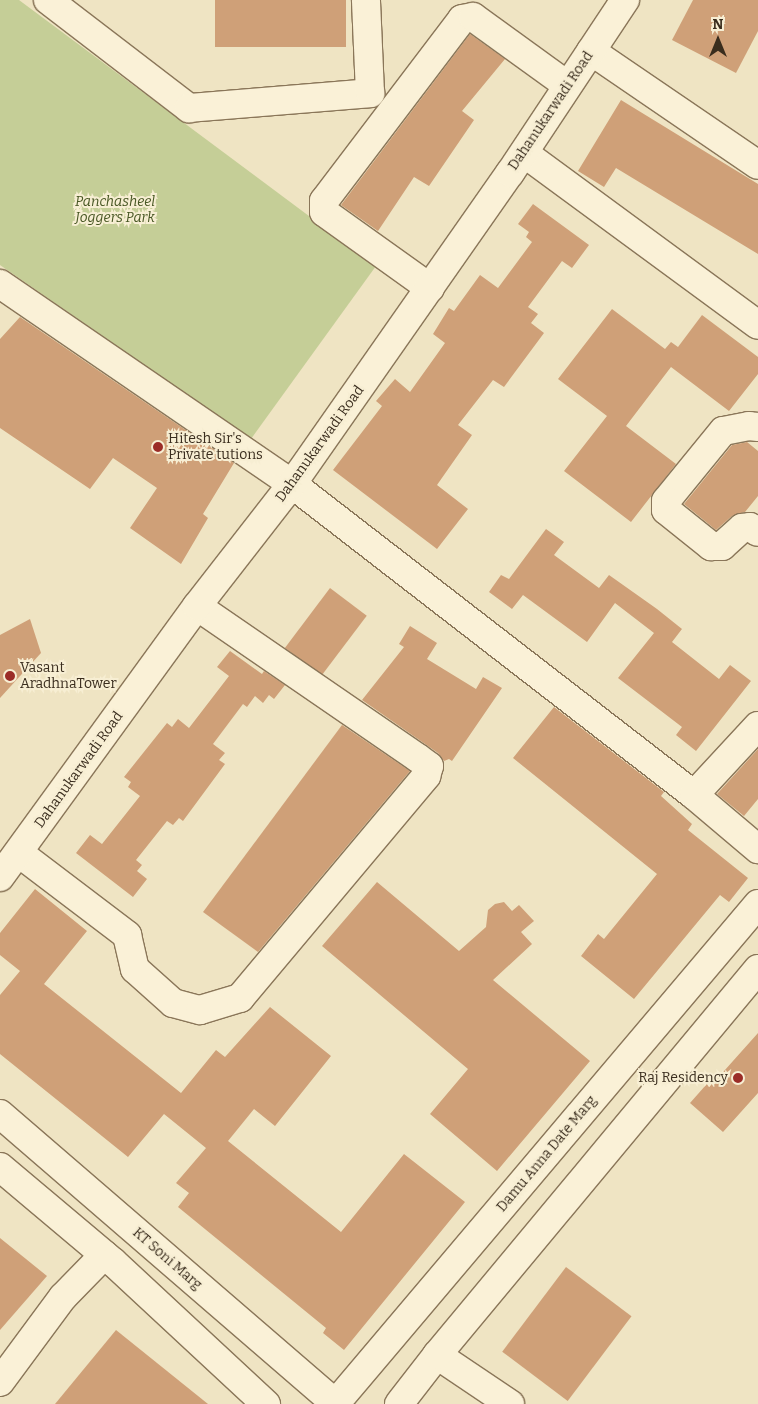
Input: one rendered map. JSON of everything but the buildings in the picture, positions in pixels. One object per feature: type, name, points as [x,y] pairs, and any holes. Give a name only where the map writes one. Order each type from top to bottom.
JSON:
[{"type":"street","points":[[48,0],[189,108],[370,93],[366,0]]},
{"type":"street","name":"Dahanukarwadi Road","points":[[0,877],[20,853],[198,606],[292,484],[524,152],[625,0]]},
{"type":"street","points":[[430,288],[324,212],[324,201],[462,19],[473,17],[567,85]]},
{"type":"street","points":[[591,51],[758,165]]},
{"type":"street","points":[[524,152],[758,324]]},
{"type":"street","points":[[0,284],[292,484],[694,794],[758,849]]},
{"type":"street","points":[[758,427],[749,426],[723,431],[666,501],[666,510],[711,546],[722,546],[742,528],[750,527],[758,532]]},
{"type":"street","points":[[20,853],[127,935],[135,968],[173,1003],[200,1010],[240,998],[426,776],[429,766],[198,606]]},
{"type":"street","points":[[694,794],[758,726]]},
{"type":"street","name":"Damu Anna Date Marg","points":[[336,1404],[758,904]]},
{"type":"street","points":[[399,1404],[437,1355],[758,969]]},
{"type":"street","name":"KT Soni Marg","points":[[0,1114],[336,1404]]},
{"type":"street","points":[[0,1167],[104,1254],[266,1404]]},
{"type":"street","points":[[0,1382],[63,1297],[104,1254]]},
{"type":"street","points":[[437,1355],[510,1404]]},
{"type":"green space","name":"Panchasheel Joggers Park","points":[[0,0],[19,0],[376,266],[251,439],[0,265]]},
{"type":"place","name":"Hitesh Sir's Private tutions","points":[[158,447]]},
{"type":"place","name":"Vasant AradhnaTower","points":[[10,676]]},
{"type":"place","name":"Raj Residency","points":[[738,1078]]}]
